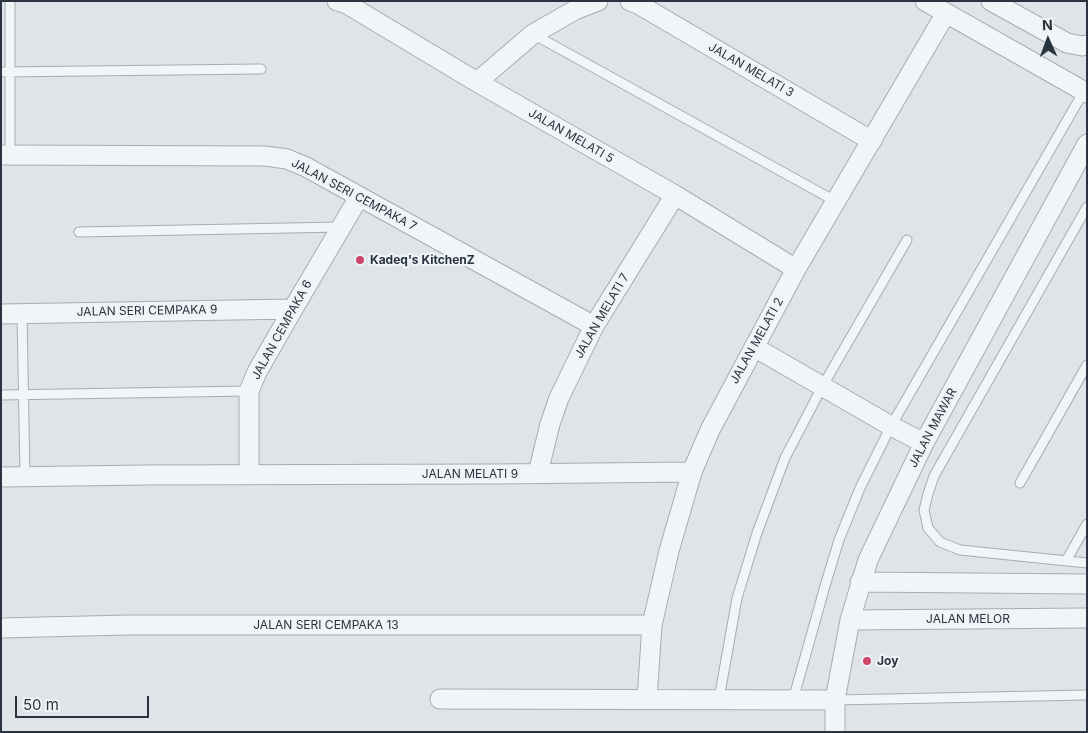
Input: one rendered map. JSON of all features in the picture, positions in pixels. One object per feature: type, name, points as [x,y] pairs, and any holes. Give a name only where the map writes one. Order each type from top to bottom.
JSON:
[{"type":"street","points":[[477,82],[533,34],[575,10],[598,1]]},
{"type":"street","name":"JALAN MELATI 3","points":[[630,1],[872,141]]},
{"type":"street","points":[[926,1],[1086,92]]},
{"type":"street","points":[[991,1],[1067,43],[1082,46],[1087,44]]},
{"type":"street","name":"JALAN MELATI 5","points":[[343,2],[477,82],[675,195],[796,269]]},
{"type":"street","name":"JALAN MELATI 2","points":[[647,699],[652,625],[669,551],[692,472],[710,430],[796,269],[946,13]]},
{"type":"street","points":[[996,41],[1012,13]]},
{"type":"street","name":"JALAN MAWAR","points":[[835,732],[835,700],[850,620],[868,560],[924,443],[1087,144]]},
{"type":"street","name":"JALAN SERI CEMPAKA 7","points":[[6,154],[272,157],[287,159],[306,167],[594,326]]},
{"type":"street","name":"JALAN MELATI 7","points":[[538,473],[550,424],[559,398],[594,326],[675,195]]},
{"type":"street","name":"JALAN CEMPAKA 6","points":[[248,474],[249,391],[257,372],[292,309],[359,197]]},
{"type":"street","name":"JALAN SERI CEMPAKA 9","points":[[1,314],[292,309]]},
{"type":"street","points":[[754,347],[890,426],[924,443]]},
{"type":"street","name":"JALAN MELATI 9","points":[[1,477],[692,472]]},
{"type":"street","points":[[860,582],[1087,584]]},
{"type":"street","name":"JALAN MELOR","points":[[850,620],[1087,618]]},
{"type":"street","name":"JALAN SERI CEMPAKA 13","points":[[1,628],[138,625],[652,625]]},
{"type":"street","points":[[440,700],[835,700]]},
{"type":"lane","points":[[6,154],[6,72],[10,1]]},
{"type":"lane","points":[[533,34],[835,201]]},
{"type":"lane","points":[[6,72],[261,68]]},
{"type":"lane","points":[[793,700],[839,540],[860,488],[890,426],[1086,92]]},
{"type":"lane","points":[[1087,207],[934,476],[924,510],[928,528],[940,542],[960,550],[1087,563]]},
{"type":"lane","points":[[80,232],[341,227]]},
{"type":"lane","points":[[719,699],[736,598],[757,533],[785,458],[822,387],[907,240]]},
{"type":"lane","points":[[22,313],[24,477]]},
{"type":"lane","points":[[1020,483],[1087,365]]},
{"type":"lane","points":[[1,395],[249,391]]},
{"type":"lane","points":[[1066,561],[1087,524]]},
{"type":"lane","points":[[835,700],[1087,695]]},
{"type":"place","name":"Kadeq's KitchenZ","points":[[360,260]]},
{"type":"place","name":"Joy","points":[[867,661]]}]
